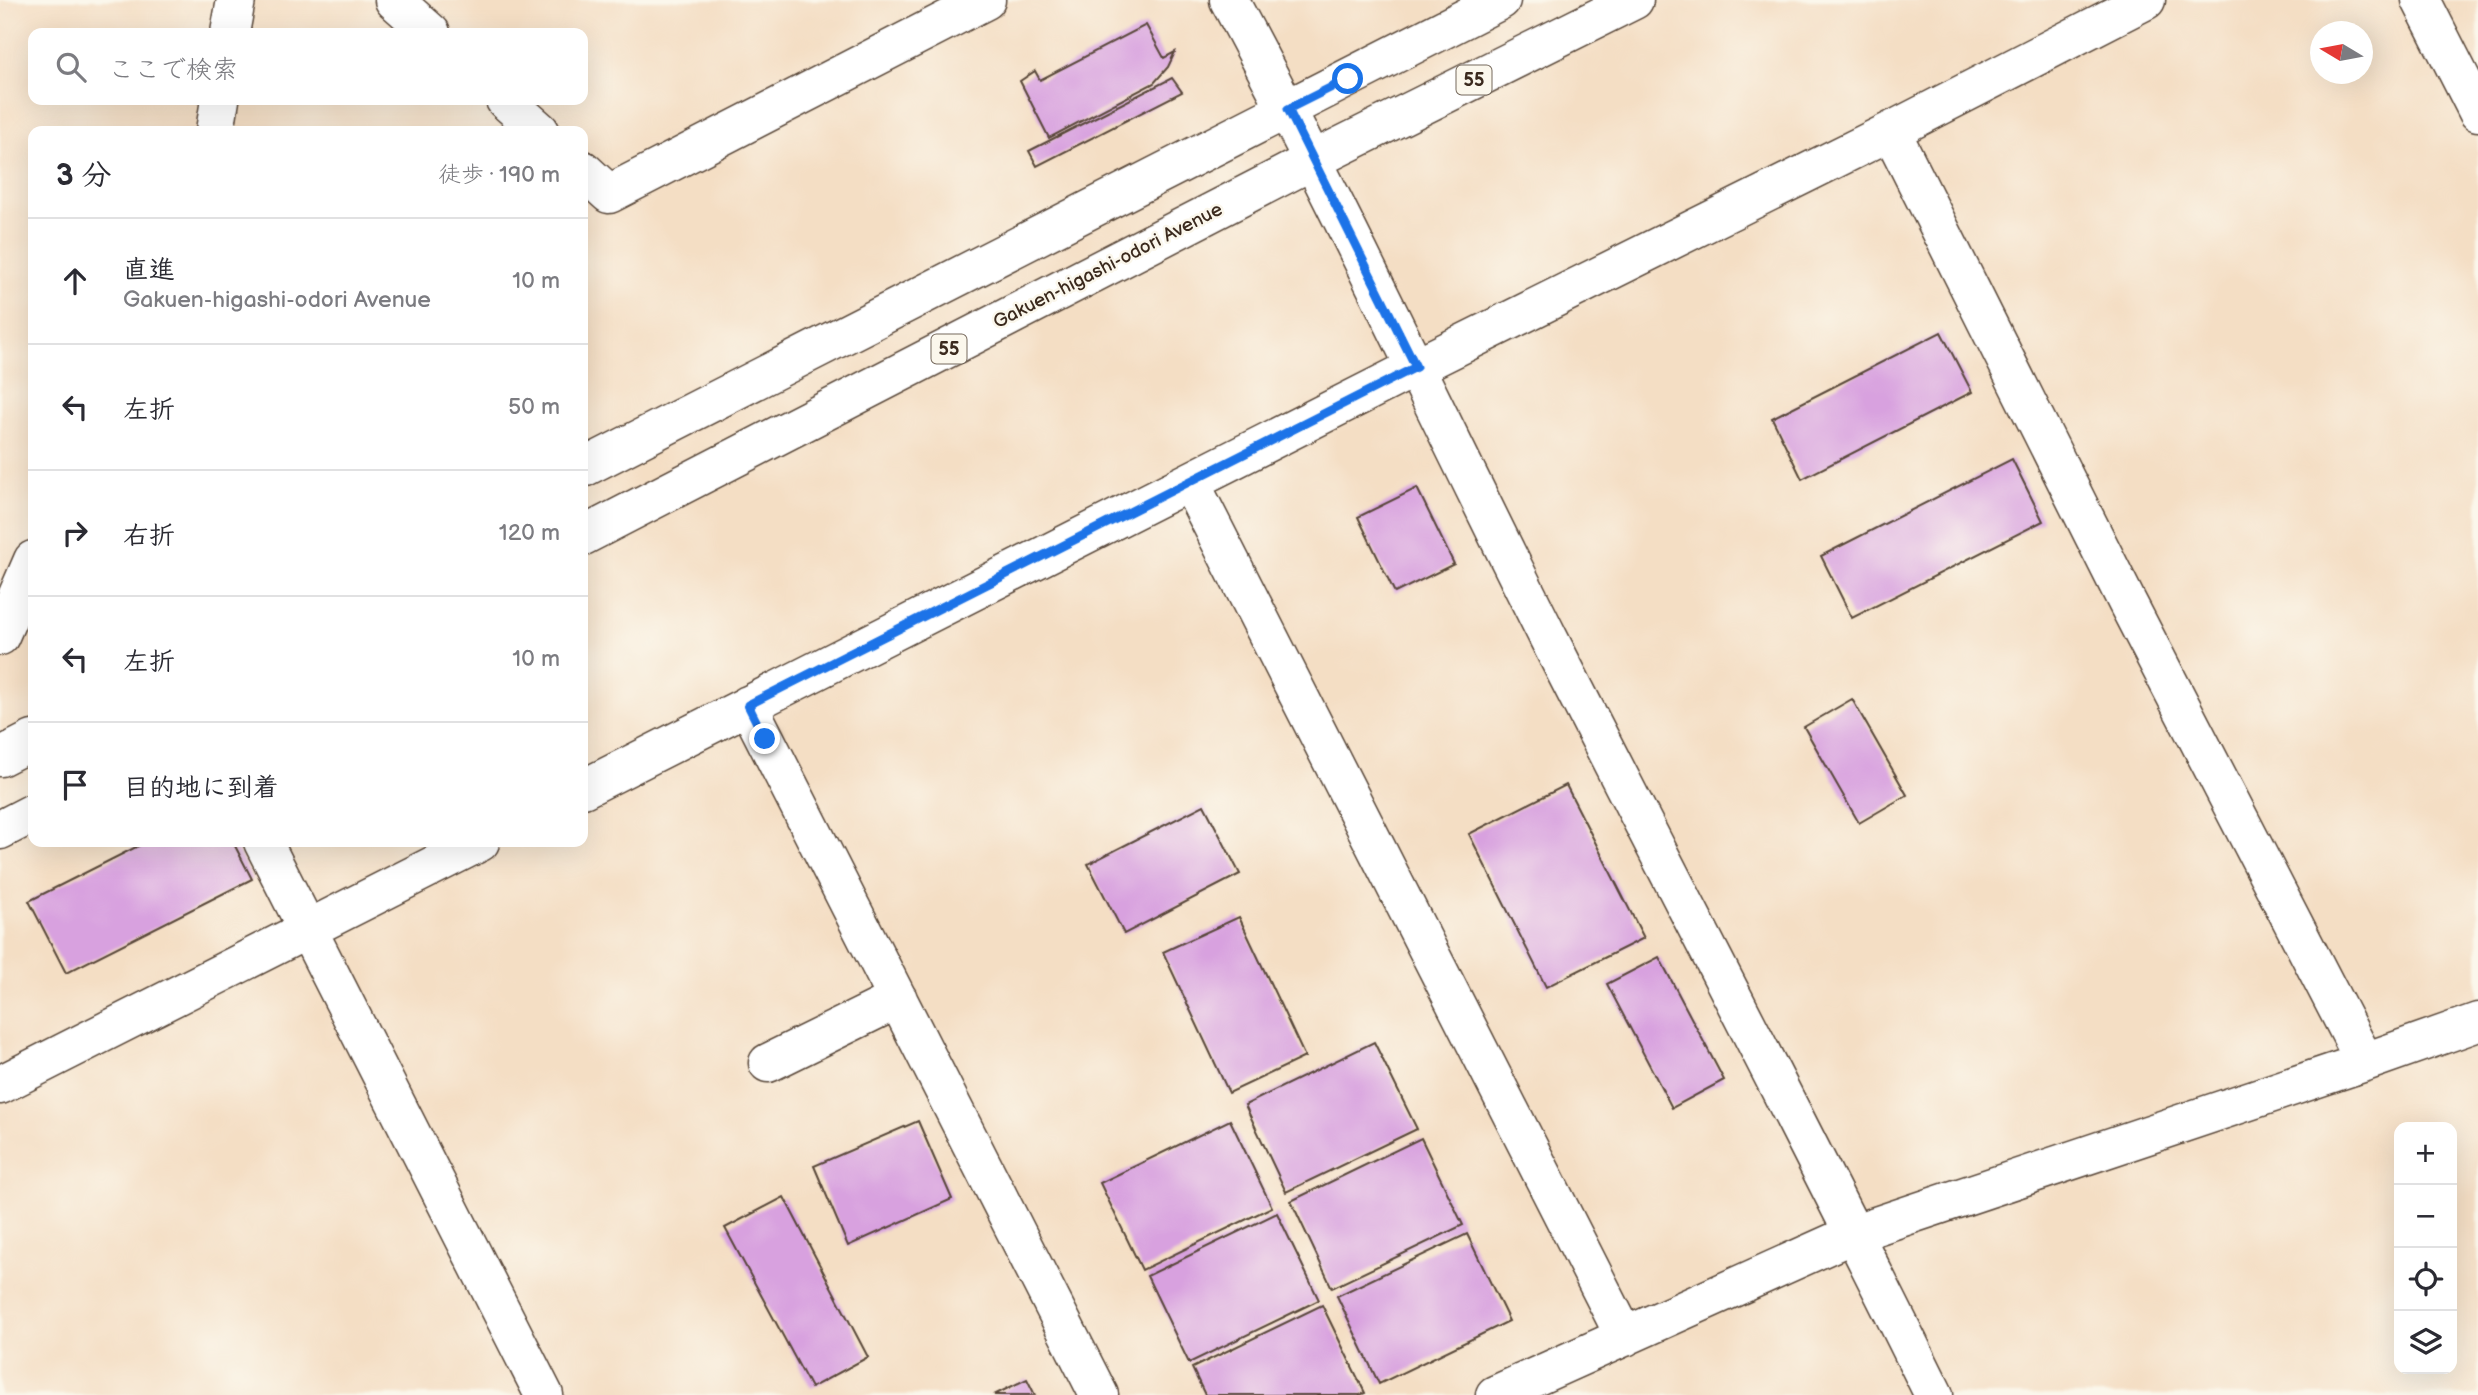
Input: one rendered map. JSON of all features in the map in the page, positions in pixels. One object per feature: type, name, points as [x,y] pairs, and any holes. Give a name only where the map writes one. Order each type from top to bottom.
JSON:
[{"type":"street","points":[[231,28],[236,0]]},
{"type":"street","points":[[394,0],[425,28]]},
{"type":"street","points":[[592,191],[986,0]]},
{"type":"street","points":[[1229,0],[1288,109],[1548,637],[1855,1233],[1934,1395]]},
{"type":"street","points":[[588,465],[1501,0]]},
{"type":"street","name":"Gakuen-higashi-odori Avenue","points":[[588,533],[1313,160],[1634,0]]},
{"type":"street","points":[[588,786],[2146,0]]},
{"type":"street","points":[[2421,0],[2478,113]]},
{"type":"street","points":[[216,126],[219,105]]},
{"type":"street","points":[[511,105],[534,126]]},
{"type":"street","points":[[1891,131],[2127,602],[2365,1062]]},
{"type":"street","points":[[1190,482],[1625,1337]]},
{"type":"street","points":[[0,636],[28,571]]},
{"type":"street","points":[[748,705],[1099,1395]]},
{"type":"street","points":[[0,757],[28,743]]},
{"type":"street","points":[[0,830],[28,816]]},
{"type":"street","points":[[266,847],[544,1395]]},
{"type":"street","points":[[0,1085],[470,847]]},
{"type":"street","points":[[768,1063],[898,999]]},
{"type":"street","points":[[1495,1395],[1855,1233],[2478,1022]]},
{"type":"building","points":[[1146,25],[1164,58],[1175,52],[1168,67],[1154,83],[1049,138],[1020,81],[1035,71],[1040,80]]},
{"type":"building","points":[[1172,78],[1182,92],[1037,166],[1029,151]]},
{"type":"building","points":[[1941,332],[1972,392],[1802,479],[1772,418]]},
{"type":"building","points":[[2012,459],[2043,521],[1852,618],[1821,556]]},
{"type":"building","points":[[1417,488],[1454,564],[1395,593],[1358,517]]},
{"type":"building","points":[[1852,699],[1907,795],[1859,823],[1804,727]]},
{"type":"building","points":[[1566,785],[1644,938],[1546,987],[1469,834]]},
{"type":"building","points":[[1204,805],[1240,874],[1124,934],[1088,864]]},
{"type":"building","points":[[136,847],[236,847],[252,879],[66,973],[29,901]]},
{"type":"building","points":[[1239,917],[1305,1057],[1229,1093],[1163,952]]},
{"type":"building","points":[[1659,957],[1724,1080],[1672,1108],[1607,984]]},
{"type":"building","points":[[1374,1042],[1417,1129],[1286,1192],[1245,1105]]},
{"type":"building","points":[[1230,1120],[1272,1207],[1142,1270],[1100,1183]]},
{"type":"building","points":[[918,1121],[952,1199],[848,1246],[814,1166]]},
{"type":"building","points":[[1421,1138],[1463,1225],[1332,1288],[1291,1201]]},
{"type":"building","points":[[784,1197],[868,1357],[811,1388],[725,1228]]},
{"type":"building","points":[[1277,1213],[1319,1300],[1189,1363],[1147,1276]]},
{"type":"building","points":[[1467,1234],[1509,1321],[1379,1384],[1337,1296]]},
{"type":"building","points":[[1322,1305],[1365,1393],[1205,1395],[1192,1368]]},
{"type":"building","points":[[1027,1379],[1035,1395],[994,1395]]},
{"type":"route","points":[[765,739],[748,705],[1416,367],[1288,109],[1348,79]]}]
